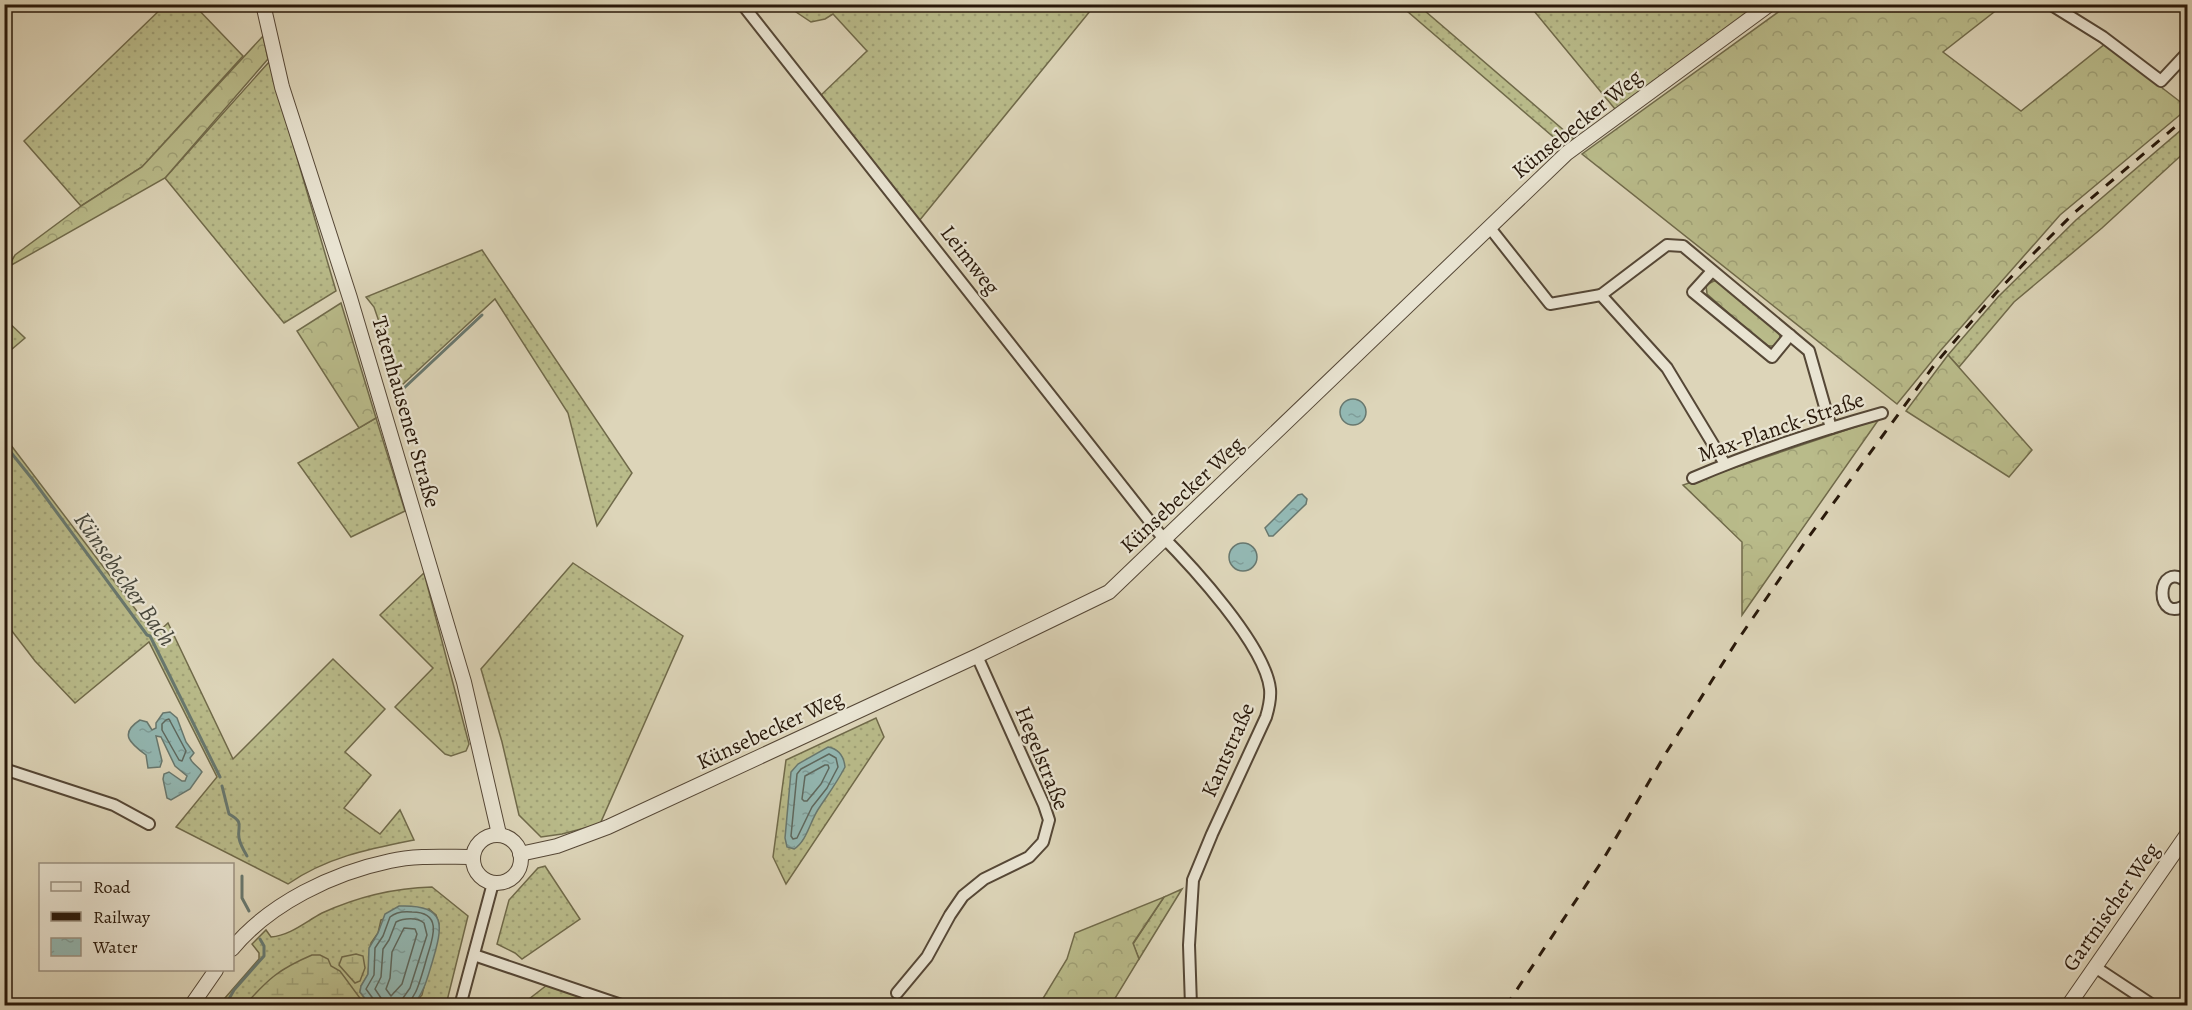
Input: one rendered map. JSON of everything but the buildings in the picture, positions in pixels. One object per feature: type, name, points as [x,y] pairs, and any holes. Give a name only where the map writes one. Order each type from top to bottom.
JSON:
[{"type":"street","name":"Tatenhausener Straße","points":[[263,4],[282,87],[354,309],[464,682],[499,834]]},
{"type":"street","name":"Leimweg","points":[[742,4],[1166,539]]},
{"type":"street","name":"Künsebecker Weg","points":[[520,854],[565,844],[608,827],[977,656],[1109,592],[1567,153],[1770,4]]},
{"type":"street","points":[[2050,4],[2103,37],[2161,81],[2187,52]]},
{"type":"street","points":[[1490,228],[1550,304],[1601,295],[1667,245],[1683,246],[1809,351],[1831,428]]},
{"type":"street","points":[[1712,271],[1693,292],[1772,357],[1790,335]]},
{"type":"street","points":[[1601,295],[1667,368],[1725,464]]},
{"type":"street","name":"Max-Planck-Straße","points":[[1693,478],[1725,464],[1882,413]]},
{"type":"street","name":"Kantstraße","points":[[1166,539],[1221,601],[1254,649],[1270,688],[1271,700],[1266,717],[1193,880],[1190,933],[1191,1005]]},
{"type":"street","points":[[2187,583],[2183,579],[2174,578],[2166,582],[2161,590],[2163,600],[2170,607],[2187,606]]},
{"type":"street","name":"Hegelstraße","points":[[897,993],[927,957],[963,896],[984,879],[1029,857],[1043,842],[1047,831],[1049,820],[1044,805],[977,656]]},
{"type":"street","points":[[4,769],[114,805],[149,824]]},
{"type":"street","name":"Gartnischer Weg","points":[[2068,1005],[2187,833]]},
{"type":"street","points":[[499,834],[512,840],[520,854],[519,868],[515,875],[493,883],[480,877],[472,857],[474,849],[484,838],[499,834]]},
{"type":"street","points":[[234,947],[267,917],[298,896],[346,873],[391,860],[472,857]]},
{"type":"street","points":[[460,1005],[493,883]]},
{"type":"street","points":[[474,955],[624,1005]]},
{"type":"street","points":[[2095,967],[2154,1005]]},
{"type":"street","points":[[191,1005],[215,971]]},
{"type":"green space","points":[[1540,4],[1758,5],[1615,109],[1534,11]]},
{"type":"green space","points":[[165,5],[194,5],[243,56],[142,167],[81,206],[24,141]]},
{"type":"green space","points":[[789,5],[1095,5],[919,221],[819,97],[867,51],[833,14],[825,19],[811,22]]},
{"type":"green space","points":[[1400,5],[1418,5],[1574,139],[1565,147]]},
{"type":"green space","points":[[1788,5],[2003,5],[1943,52],[2021,111],[2105,44],[2187,107],[2060,215],[1941,350],[1897,404],[1582,154]]},
{"type":"green space","points":[[263,36],[268,59],[165,178],[8,267],[15,255],[81,206],[142,167]]},
{"type":"green space","points":[[269,62],[336,291],[284,323],[165,178]]},
{"type":"green space","points":[[2187,125],[2187,150],[2102,228],[2014,302],[1959,367],[1948,355],[1998,297],[2076,220]]},
{"type":"green space","points":[[482,250],[632,473],[597,526],[568,413],[495,299],[401,386],[374,307],[366,297]]},
{"type":"green space","points":[[1719,281],[1779,332],[1780,337],[1776,346],[1766,346],[1707,294],[1706,285]]},
{"type":"green space","points":[[341,303],[376,418],[359,428],[297,331]]},
{"type":"green space","points":[[4,318],[25,338],[5,355],[4,355]]},
{"type":"green space","points":[[1948,355],[2032,450],[2009,477],[1906,411]]},
{"type":"green space","points":[[376,418],[405,511],[351,537],[298,463]]},
{"type":"green space","points":[[1879,419],[1742,615],[1742,542],[1683,485]]},
{"type":"green space","points":[[4,436],[155,635],[168,623],[233,759],[333,659],[385,709],[345,752],[371,775],[344,808],[380,834],[400,810],[414,840],[333,861],[288,884],[176,827],[217,777],[149,642],[75,703],[35,661],[5,622]]},
{"type":"green space","points":[[573,563],[683,636],[600,824],[541,837],[519,815],[502,742],[481,669]]},
{"type":"green space","points":[[424,573],[469,744],[466,751],[451,756],[445,754],[395,707],[433,668],[380,615]]},
{"type":"green space","points":[[876,718],[884,737],[786,884],[773,857],[786,760]]},
{"type":"green space","points":[[545,866],[580,919],[522,959],[497,944],[509,900],[538,868]]},
{"type":"green space","points":[[432,887],[468,916],[446,1005],[413,1005],[422,995],[439,924],[436,915],[429,909],[381,920],[378,933],[371,943],[368,975],[360,992],[370,1005],[218,1006],[259,959],[259,953],[252,944],[266,930],[271,937],[278,936],[349,902],[390,891]]},
{"type":"green space","points":[[1182,889],[1139,959],[1133,944],[1164,897]]},
{"type":"green space","points":[[1164,897],[1133,943],[1139,959],[1111,1005],[1039,1005],[1067,959],[1075,933]]},
{"type":"green space","points":[[356,954],[363,956],[365,968],[360,981],[355,983],[339,965],[342,957]]},
{"type":"green space","points":[[312,955],[320,955],[328,959],[331,966],[340,971],[365,1005],[245,1005],[275,976]]},
{"type":"green space","points":[[547,985],[609,1006],[520,1006]]},
{"type":"water","points":[[1353,399],[1362,403],[1366,412],[1362,421],[1353,425],[1344,421],[1340,412],[1344,403]]},
{"type":"water","points":[[1302,494],[1307,499],[1306,504],[1273,536],[1269,536],[1265,528],[1298,495]]},
{"type":"water","points":[[1243,543],[1253,547],[1257,557],[1253,567],[1243,571],[1233,567],[1229,557],[1233,547]]},
{"type":"water","points":[[170,712],[177,718],[186,742],[194,753],[191,760],[202,772],[190,789],[171,800],[167,798],[164,774],[169,772],[182,781],[185,781],[187,776],[175,766],[161,737],[156,736],[162,761],[160,767],[148,768],[146,755],[132,743],[128,734],[133,725],[140,720],[147,722],[152,730],[156,728],[156,723],[163,713]]},
{"type":"water","points":[[828,747],[840,754],[845,767],[816,813],[802,841],[794,849],[787,847],[785,838],[791,772],[798,764]]},
{"type":"water","points":[[399,906],[415,906],[434,913],[439,928],[432,963],[423,991],[413,1005],[370,1005],[360,992],[368,974],[369,948],[385,914]]},
{"type":"waterway","points":[[404,388],[482,315]]},
{"type":"waterway","name":"Künsebecker Bach","points":[[4,441],[147,635],[150,636],[220,777]]},
{"type":"waterway","name":"Künsebecker Bach","points":[[222,786],[229,814],[239,822],[240,840],[247,856]]},
{"type":"waterway","name":"Künsebecker Bach","points":[[242,876],[242,898],[249,911]]},
{"type":"waterway","name":"Künsebecker Bach","points":[[225,1006],[234,990],[264,956],[264,946],[260,939]]},
{"type":"railway","points":[[1506,1006],[1604,858],[1666,753],[1735,644],[1805,542],[1935,364],[1996,293],[2074,213],[2188,116]]}]
